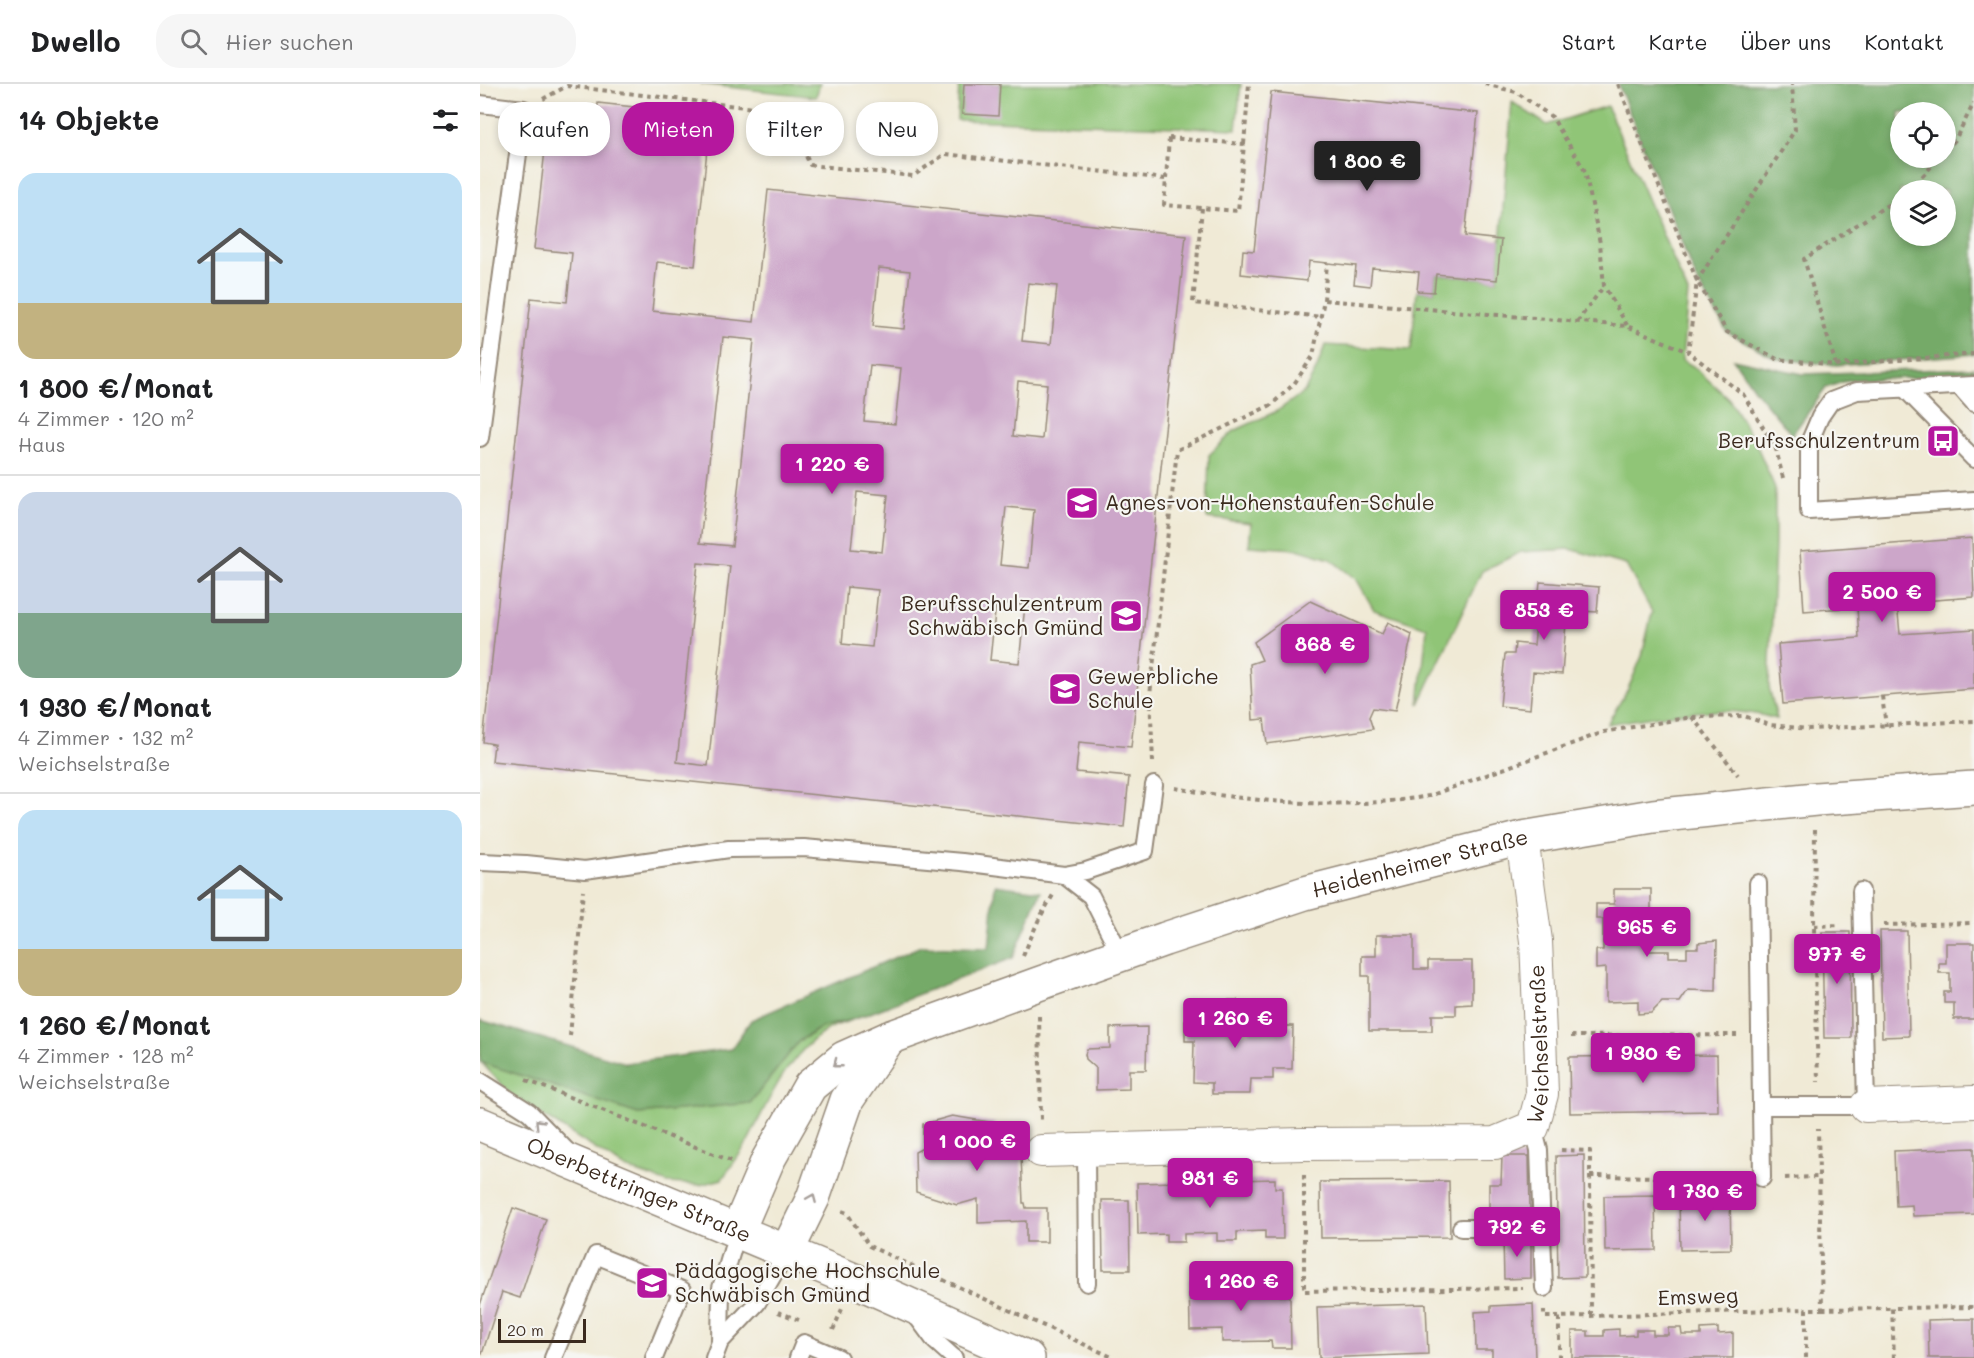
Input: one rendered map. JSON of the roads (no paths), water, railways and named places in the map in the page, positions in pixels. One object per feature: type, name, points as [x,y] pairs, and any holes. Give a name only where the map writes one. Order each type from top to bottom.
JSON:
[{"type":"street","name":"Heidenheimer Straße","points":[[738,1230],[768,1160],[810,1086],[843,1058],[889,1038],[1038,984],[1305,893],[1522,838],[1653,816],[1816,799],[1974,788]]},
{"type":"street","name":"Weichselstraße","points":[[1041,1151],[1304,1144],[1495,1143],[1536,1138],[1542,1094],[1536,941],[1522,838]]},
{"type":"street","points":[[788,1251],[813,1198],[848,1100],[889,1038]]},
{"type":"street","points":[[1866,1106],[1974,1102]]},
{"type":"street","name":"Oberbettringer Straße","points":[[480,1124],[788,1251],[1028,1358]]},
{"type":"lane","points":[[480,104],[524,109],[480,438]]},
{"type":"lane","points":[[1974,403],[1966,386],[1857,391],[1831,401],[1820,417],[1809,443],[1809,511],[1974,500]]},
{"type":"lane","points":[[1905,388],[1974,459]]},
{"type":"lane","points":[[480,862],[585,870],[729,849],[804,848],[962,862],[1064,875],[1086,871],[1145,851],[1154,785]]},
{"type":"lane","points":[[1064,875],[1092,896],[1121,955]]},
{"type":"lane","points":[[1758,883],[1762,1178]]},
{"type":"lane","points":[[1762,1106],[1866,1106],[1861,891]]},
{"type":"lane","points":[[480,1081],[529,1112],[580,1165]]},
{"type":"lane","points":[[1536,1138],[1544,1288]]},
{"type":"lane","points":[[1086,1150],[1087,1283]]},
{"type":"lane","points":[[1461,1228],[1542,1228]]},
{"type":"lane","points":[[714,1358],[720,1342],[721,1288],[738,1230]]},
{"type":"lane","points":[[720,1342],[757,1303],[788,1251]]},
{"type":"lane","points":[[553,1358],[596,1255],[682,1290],[654,1358]]},
{"type":"lane","points":[[907,1304],[935,1341],[954,1358]]},
{"type":"lane","points":[[798,1358],[804,1343],[839,1358]]},
{"type":"place","name":"Berufsschulzentrum","points":[[1943,441]]},
{"type":"place","name":"Agnes-von-Hohenstaufen-Schule","points":[[1082,503]]},
{"type":"place","name":"Berufsschulzentrum Schwäbisch Gmünd","points":[[1126,616]]},
{"type":"place","name":"Gewerbliche Schule","points":[[1065,689]]},
{"type":"place","name":"Pädagogische Hochschule Schwäbisch Gmünd","points":[[652,1283]]}]
